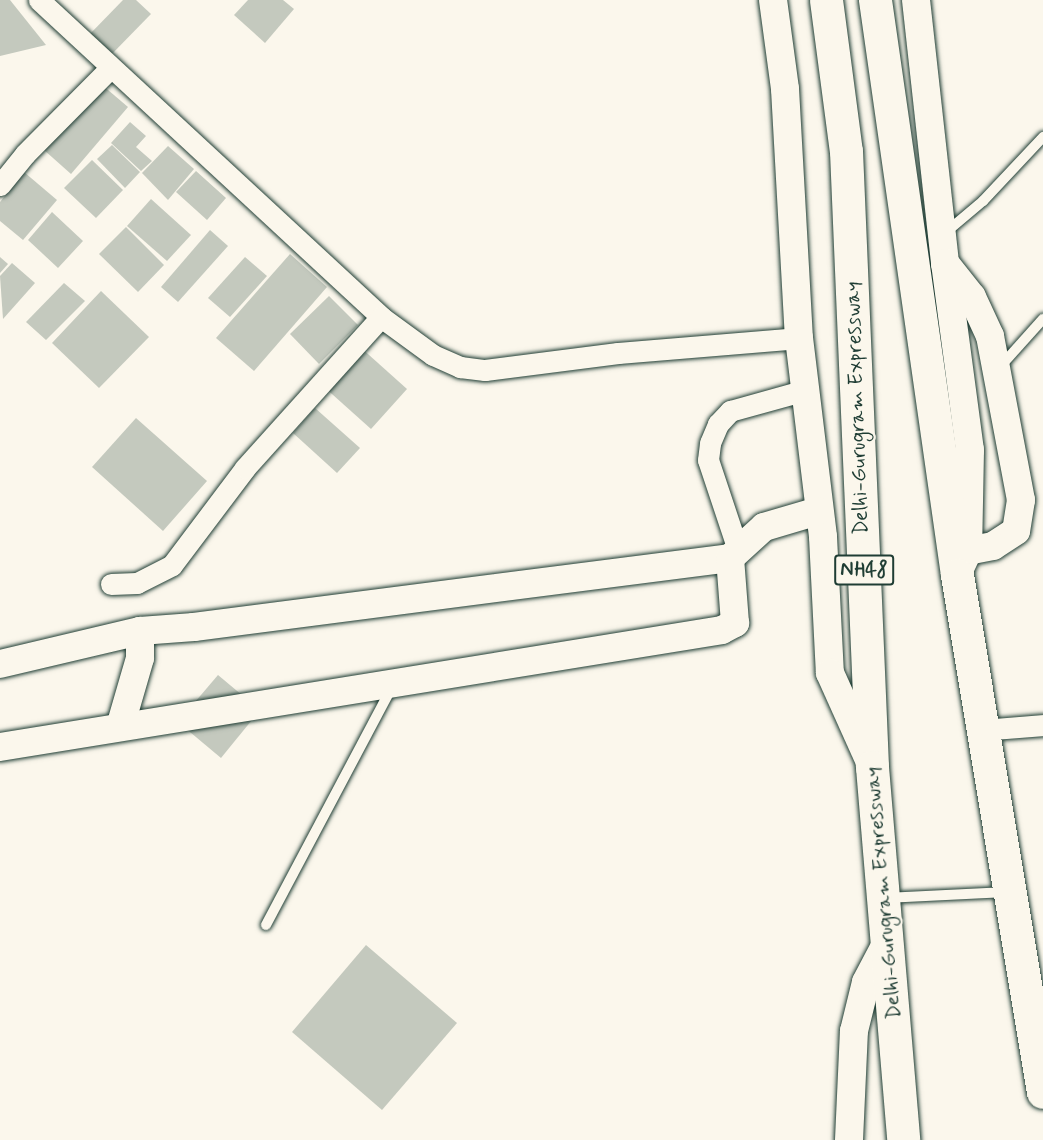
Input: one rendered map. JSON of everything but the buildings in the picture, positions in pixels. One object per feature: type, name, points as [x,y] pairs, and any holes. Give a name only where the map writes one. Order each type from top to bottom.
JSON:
[{"type":"highway","name":"Delhi-Gurugram Expressway","points":[[826,0],[846,151],[872,766],[903,1140]]},
{"type":"highway","points":[[875,0],[962,563],[981,730],[1008,892],[1034,1003],[1043,1092]]},
{"type":"street","points":[[39,0],[381,317],[433,355],[460,367],[485,370],[618,353],[799,338]]},
{"type":"street","points":[[773,0],[785,89],[799,338],[818,511],[830,673],[872,766]]},
{"type":"street","points":[[916,0],[943,249],[970,450],[962,563]]},
{"type":"street","points":[[0,185],[25,154],[111,67]]},
{"type":"street","points":[[943,249],[972,297],[990,336],[1021,500],[1016,531],[962,563]]},
{"type":"street","points":[[111,584],[137,583],[172,564],[245,468],[381,317]]},
{"type":"street","points":[[0,747],[722,630],[735,623],[734,554],[708,460],[710,443],[718,424],[730,411],[805,390]]},
{"type":"street","points":[[0,664],[140,630],[194,627],[734,554],[766,526],[818,511]]},
{"type":"street","points":[[120,727],[140,657],[140,630]]},
{"type":"street","points":[[981,730],[1043,725]]},
{"type":"street","points":[[849,1140],[854,1031],[866,982],[887,942]]},
{"type":"lane","points":[[943,249],[983,201],[1043,137]]},
{"type":"lane","points":[[997,371],[1043,320]]},
{"type":"lane","points":[[266,926],[394,684]]},
{"type":"lane","points":[[883,898],[1008,892]]}]
